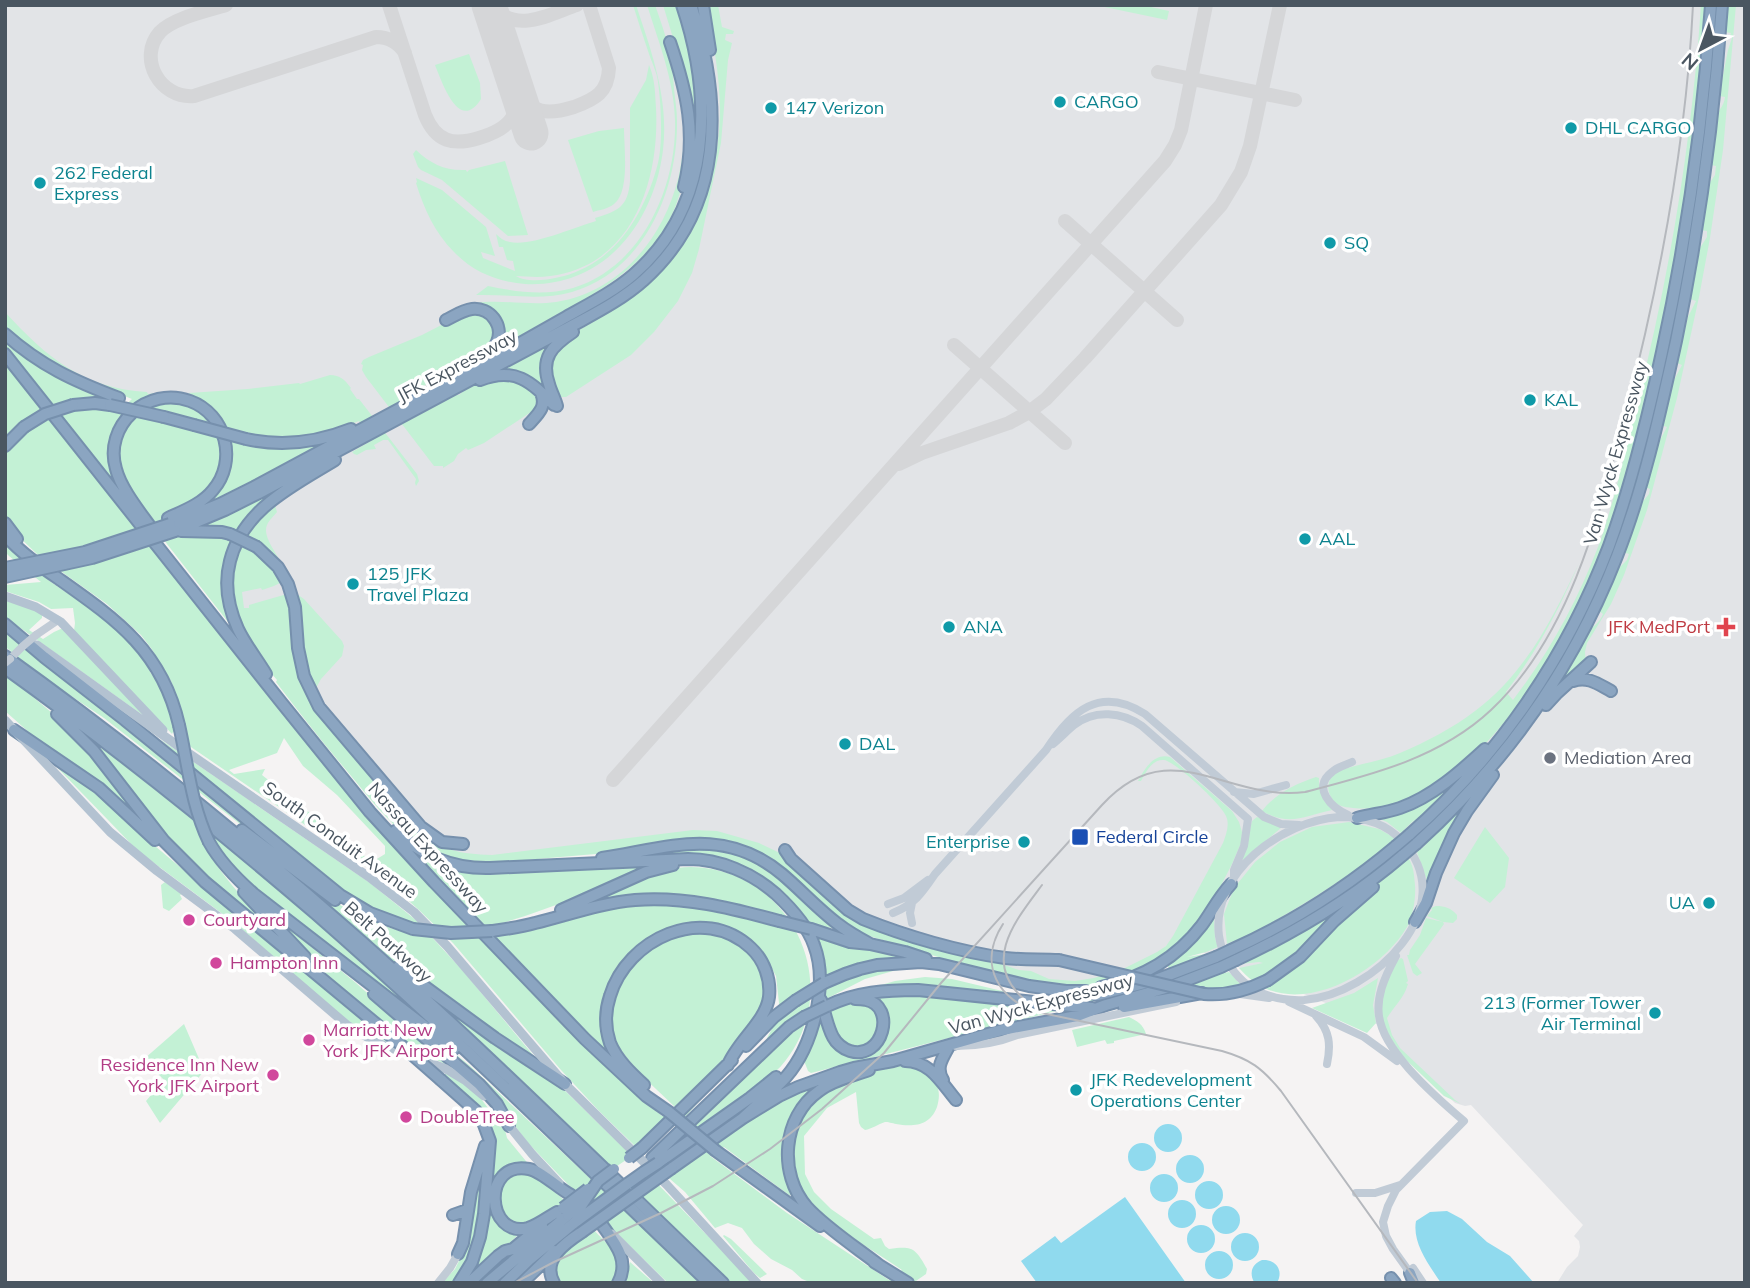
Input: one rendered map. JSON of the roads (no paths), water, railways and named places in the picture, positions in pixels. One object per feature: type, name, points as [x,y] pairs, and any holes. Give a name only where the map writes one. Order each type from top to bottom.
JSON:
[{"type":"highway","name":"JFK Expressway","points":[[402,410],[602,297],[633,275],[654,253],[675,223],[687,197],[698,160],[702,123],[701,85],[695,47],[682,5]]},
{"type":"highway","name":"JFK Expressway","points":[[402,410],[438,397],[613,303],[652,273],[670,251],[686,227],[698,201],[707,174],[713,126],[711,88],[691,5]]},
{"type":"highway","points":[[703,5],[717,120],[715,148],[707,174]]},
{"type":"highway","name":"Van Wyck Expressway","points":[[1413,840],[1515,720],[1561,648],[1591,589],[1615,528],[1666,336],[1685,233],[1699,130],[1711,5]]},
{"type":"highway","name":"Van Wyck Expressway","points":[[1234,955],[1400,851],[1468,793],[1514,739],[1560,673],[1591,615],[1618,554],[1644,472],[1671,362],[1695,241],[1711,129],[1722,5]]},
{"type":"highway","points":[[633,275],[674,216],[688,170],[690,124],[683,83],[670,43]]},
{"type":"highway","points":[[438,397],[481,379],[507,375],[520,378],[537,388],[552,405],[557,406],[546,373],[547,358],[553,348],[575,330],[636,293],[652,273]]},
{"type":"highway","points":[[446,320],[465,311],[477,309],[490,314],[499,328],[494,349],[455,379]]},
{"type":"highway","points":[[5,334],[56,372],[114,401],[246,439],[275,444],[304,443],[367,427]]},
{"type":"highway","name":"Nassau Expressway","points":[[5,354],[352,791],[433,882],[585,1039],[646,1096],[716,1151],[800,1213],[908,1283]]},
{"type":"highway","points":[[529,424],[543,405],[543,397],[537,388]]},
{"type":"highway","points":[[5,568],[74,555],[116,543],[171,525],[213,491],[223,472],[225,443],[222,432],[210,414],[193,402],[173,397],[163,398],[136,409],[119,429],[115,440],[115,467],[121,482],[147,521],[222,628]]},
{"type":"highway","points":[[5,446],[24,427],[45,414],[73,405],[114,401]]},
{"type":"highway","points":[[5,576],[92,558],[171,525],[237,496],[402,410]]},
{"type":"highway","points":[[287,710],[237,628],[227,596],[227,569],[242,530],[265,506],[354,449],[367,427]]},
{"type":"highway","points":[[5,523],[25,547],[68,586]]},
{"type":"highway","points":[[171,525],[230,534],[257,547],[278,567],[288,584],[295,607],[298,648],[304,676],[320,707],[421,827],[442,842],[463,844]]},
{"type":"highway","points":[[5,535],[23,552],[114,619],[141,646],[166,685],[175,707],[191,792],[199,818],[223,867],[239,887],[350,1001]]},
{"type":"highway","points":[[5,624],[340,895],[370,913],[413,929]]},
{"type":"highway","name":"Belt Parkway","points":[[5,656],[108,732],[219,820],[366,945],[723,1283]]},
{"type":"highway","points":[[1415,922],[1426,903],[1439,864],[1458,825],[1506,759],[1514,739],[1553,696],[1591,662]]},
{"type":"highway","name":"Belt Parkway","points":[[5,666],[152,778],[292,894],[406,995],[709,1283]]},
{"type":"highway","points":[[16,676],[88,744],[158,835],[205,882]]},
{"type":"highway","points":[[1567,684],[1585,679],[1611,691]]},
{"type":"highway","points":[[1356,818],[1401,808],[1430,792],[1475,758],[1515,720]]},
{"type":"highway","points":[[14,730],[99,788],[169,853],[350,1001],[476,1111],[484,1126],[490,1152],[482,1226],[474,1256],[459,1283]]},
{"type":"highway","points":[[108,732],[166,770],[328,896],[377,921],[413,929],[451,933],[492,931],[531,925],[596,906],[645,899],[675,900],[701,903],[779,921],[850,942],[905,952],[939,964]]},
{"type":"highway","points":[[352,791],[410,844],[429,856],[459,866],[475,868],[696,859],[713,861],[765,886],[794,913],[814,945],[819,966],[818,1005],[813,1025],[794,1065],[786,1077],[743,1118],[672,1168],[505,1251],[468,1283]]},
{"type":"highway","points":[[539,865],[609,857],[680,844],[703,843],[726,847],[751,855],[772,867],[837,924],[870,944]]},
{"type":"highway","points":[[212,846],[247,888],[446,1043],[547,1128]]},
{"type":"highway","points":[[785,850],[791,859],[841,904],[863,919],[985,955],[1008,959],[1059,960],[1217,995],[1239,991],[1268,980],[1300,957],[1334,921],[1379,882],[1392,864]]},
{"type":"highway","name":"Van Wyck Expressway","points":[[743,1118],[779,1096],[854,1068],[893,1061],[1002,1030],[1077,1016],[1169,987],[1234,955],[1282,938],[1346,898],[1392,864],[1400,851]]},
{"type":"highway","points":[[492,931],[559,911],[656,869],[694,863],[731,868]]},
{"type":"highway","points":[[1085,991],[1130,979],[1170,958],[1200,928],[1232,882]]},
{"type":"highway","points":[[668,1112],[616,1054],[606,1025],[609,999],[619,974],[633,956],[650,942],[681,930],[712,929],[739,938],[762,960],[769,997],[761,1017],[736,1048],[728,1065]]},
{"type":"highway","points":[[366,945],[495,1038],[565,1084]]},
{"type":"highway","points":[[326,949],[388,1007],[479,1084],[497,1104],[509,1126]]},
{"type":"highway","name":"Van Wyck Expressway","points":[[505,1283],[537,1254],[581,1206],[598,1181],[642,1148],[774,1017],[820,984],[877,965],[907,962],[939,964],[1029,986],[1085,991],[1098,995],[1218,962]]},
{"type":"highway","points":[[820,984],[834,1040],[845,1049],[865,1051],[875,1045],[881,1036],[883,1017],[877,1007],[868,1000],[841,999]]},
{"type":"highway","name":"Van Wyck Expressway","points":[[487,1283],[569,1218],[604,1200],[655,1160],[759,1091],[786,1067],[803,1039],[820,984]]},
{"type":"highway","points":[[655,1160],[789,1027],[841,999],[869,992],[918,990],[1095,1009]]},
{"type":"highway","points":[[1077,1016],[1190,995],[1223,993]]},
{"type":"highway","points":[[879,1265],[822,1221],[804,1204],[795,1189],[788,1153],[794,1123],[816,1093],[833,1083],[893,1061],[912,1061],[926,1066],[956,1100],[939,1072],[949,1046]]},
{"type":"highway","points":[[458,1254],[463,1243],[472,1187],[484,1152],[484,1126]]},
{"type":"highway","points":[[569,1218],[516,1228],[502,1220],[497,1213],[494,1191],[499,1180],[509,1171],[519,1168],[532,1169],[571,1195]]},
{"type":"highway","points":[[453,1215],[467,1210]]},
{"type":"highway","points":[[554,1283],[550,1275],[550,1265],[564,1245],[569,1218]]},
{"type":"highway","points":[[600,1222],[622,1258],[623,1269],[618,1283]]},
{"type":"highway","points":[[522,1283],[544,1260],[564,1245]]},
{"type":"highway","points":[[481,1283],[510,1258],[513,1249]]},
{"type":"main road","points":[[5,596],[36,607],[58,620],[181,748]]},
{"type":"main road","name":"South Conduit Avenue","points":[[5,624],[369,877],[414,912],[447,946],[565,1084],[667,1185],[757,1283]]},
{"type":"main road","points":[[5,720],[110,832],[224,920],[347,1025],[375,1042],[453,1073],[485,1097],[537,1160],[661,1283]]},
{"type":"street","points":[[5,666],[36,635],[58,620]]},
{"type":"street","points":[[1046,750],[1058,732],[1081,710],[1102,701],[1117,702],[1136,708],[1149,716],[1259,814],[1272,822],[1302,825]]},
{"type":"street","points":[[893,913],[912,903],[920,895],[935,874],[1046,750],[1076,724],[1088,718],[1108,714],[1126,717],[1142,726],[1248,819],[1244,846],[1232,882]]},
{"type":"street","points":[[949,1046],[976,1046],[1017,1035],[1223,993],[1258,998],[1308,999],[1344,989],[1373,973],[1398,950],[1409,935],[1415,922],[1422,889],[1419,871],[1411,853],[1400,839],[1377,823],[1356,818],[1332,806],[1326,798],[1325,779],[1331,772],[1352,762]]},
{"type":"street","points":[[1233,792],[1254,794],[1286,785]]},
{"type":"street","points":[[1356,818],[1325,819],[1302,825],[1265,846],[1232,882],[1223,901],[1219,934],[1224,953],[1235,973],[1246,983],[1262,993],[1312,1012],[1368,1040],[1415,1076],[1464,1121],[1393,1194],[1388,1206],[1383,1222],[1386,1236],[1414,1279]]},
{"type":"street","points":[[888,904],[904,898],[935,874]]},
{"type":"street","points":[[912,903],[912,923]]},
{"type":"street","points":[[1398,950],[1380,993],[1380,1025],[1392,1048],[1415,1076]]},
{"type":"street","points":[[1312,1012],[1328,1034],[1330,1044],[1327,1064]]},
{"type":"street","points":[[1368,1040],[1380,1025]]},
{"type":"street","points":[[1356,1193],[1380,1192],[1403,1183]]},
{"type":"street","points":[[1388,1206],[1392,1237],[1423,1283]]},
{"type":"street","points":[[438,1283],[458,1254]]},
{"type":"water","points":[[1168,1124],[1178,1128],[1182,1138],[1178,1148],[1168,1152],[1158,1148],[1154,1138],[1158,1128]]},
{"type":"water","points":[[1142,1143],[1152,1147],[1156,1157],[1152,1167],[1142,1171],[1132,1167],[1128,1157],[1132,1147]]},
{"type":"water","points":[[1190,1155],[1200,1159],[1204,1169],[1200,1179],[1190,1183],[1180,1179],[1176,1169],[1180,1159]]},
{"type":"water","points":[[1164,1174],[1174,1178],[1178,1188],[1174,1198],[1164,1202],[1154,1198],[1150,1188],[1154,1178]]},
{"type":"water","points":[[1209,1181],[1219,1185],[1223,1195],[1219,1205],[1209,1209],[1199,1205],[1195,1195],[1199,1185]]},
{"type":"water","points":[[1125,1197],[1186,1283],[1037,1283],[1021,1261],[1055,1236],[1061,1243]]},
{"type":"water","points":[[1182,1200],[1192,1204],[1196,1214],[1192,1224],[1182,1228],[1172,1224],[1168,1214],[1172,1204]]},
{"type":"water","points":[[1226,1206],[1236,1210],[1240,1220],[1236,1230],[1226,1234],[1216,1230],[1212,1220],[1216,1210]]},
{"type":"water","points":[[1447,1211],[1462,1219],[1487,1242],[1510,1256],[1534,1283],[1441,1283],[1419,1246],[1415,1229],[1416,1221],[1430,1212]]},
{"type":"water","points":[[1201,1225],[1211,1229],[1215,1239],[1211,1249],[1201,1253],[1191,1249],[1187,1239],[1191,1229]]},
{"type":"water","points":[[1245,1233],[1255,1237],[1259,1247],[1255,1257],[1245,1261],[1235,1257],[1231,1247],[1235,1237]]},
{"type":"water","points":[[1219,1251],[1229,1255],[1233,1265],[1229,1275],[1219,1279],[1209,1275],[1205,1265],[1209,1255]]},
{"type":"water","points":[[1262,1260],[1271,1261],[1277,1266],[1280,1274],[1277,1283],[1254,1282],[1252,1269]]},
{"type":"tram line","points":[[514,1283],[713,1186],[770,1149],[822,1109],[884,1053],[941,983],[1102,805],[1127,783],[1152,773],[1175,771],[1199,774],[1249,788],[1305,792],[1355,779],[1427,753],[1471,727],[1491,710],[1518,680],[1542,647],[1561,611],[1578,573],[1604,494],[1638,366],[1670,212],[1690,57],[1693,5]]},
{"type":"tram line","points":[[1025,1000],[1012,986],[1005,971],[1004,956],[1013,927],[1042,885]]},
{"type":"tram line","points":[[1003,924],[995,939],[992,967],[1003,991],[1027,1008],[1222,1051],[1248,1061],[1268,1076],[1418,1283]]},
{"type":"place","name":"CARGO","points":[[1060,102]]},
{"type":"place","name":"147 Verizon","points":[[771,108]]},
{"type":"place","name":"DHL CARGO","points":[[1571,128]]},
{"type":"place","name":"262 Federal Express","points":[[40,183]]},
{"type":"place","name":"SQ","points":[[1330,243]]},
{"type":"place","name":"KAL","points":[[1530,400]]},
{"type":"place","name":"AAL","points":[[1305,539]]},
{"type":"place","name":"125 JFK Travel Plaza","points":[[353,584]]},
{"type":"place","name":"ANA","points":[[949,627]]},
{"type":"place","name":"JFK MedPort","points":[[1726,627]]},
{"type":"place","name":"DAL","points":[[845,744]]},
{"type":"place","name":"Mediation Area","points":[[1550,758]]},
{"type":"place","name":"Federal Circle","points":[[1080,837]]},
{"type":"place","name":"Enterprise","points":[[1024,842]]},
{"type":"place","name":"UA","points":[[1709,903]]},
{"type":"place","name":"Courtyard","points":[[189,920]]},
{"type":"place","name":"Hampton Inn","points":[[216,963]]},
{"type":"place","name":"213 (Former Tower Air Terminal","points":[[1655,1013]]},
{"type":"place","name":"Marriott New York JFK Airport","points":[[309,1040]]},
{"type":"place","name":"Residence Inn New York JFK Airport","points":[[273,1075]]},
{"type":"place","name":"JFK Redevelopment Operations Center","points":[[1076,1090]]},
{"type":"place","name":"DoubleTree","points":[[406,1117]]}]
